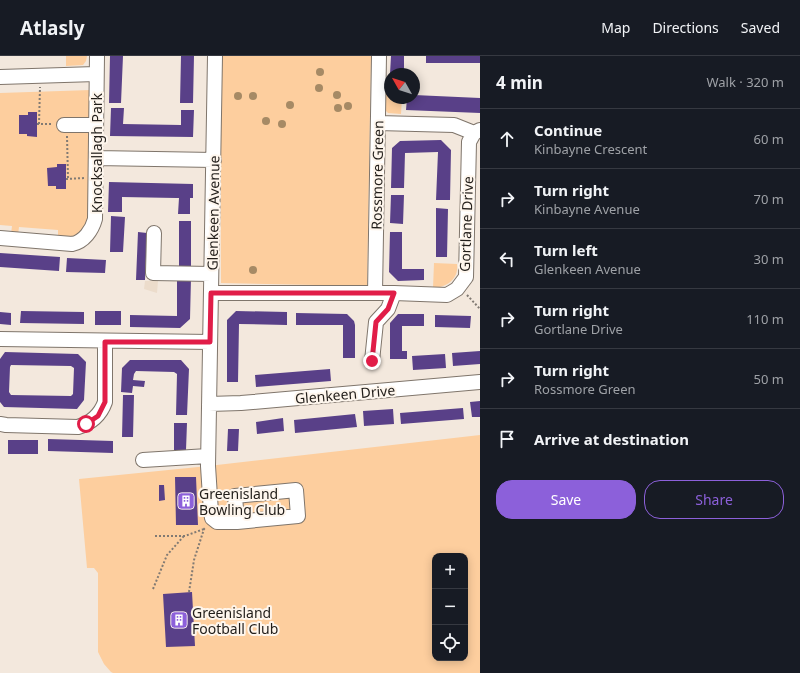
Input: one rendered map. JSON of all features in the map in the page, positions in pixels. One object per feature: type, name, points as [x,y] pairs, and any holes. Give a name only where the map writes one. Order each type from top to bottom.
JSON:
[{"type":"street","name":"Knocksallagh Park","points":[[0,238],[72,244],[77,243],[91,231],[95,219],[97,56]]},
{"type":"street","name":"Glenkeen Avenue","points":[[209,524],[212,518],[208,461],[215,56]]},
{"type":"street","name":"Rossmore Green","points":[[374,293],[379,56]]},
{"type":"street","name":"Knocksallagh Park","points":[[0,77],[96,74]]},
{"type":"street","points":[[378,123],[454,125],[477,132]]},
{"type":"street","points":[[66,125],[96,126]]},
{"type":"street","name":"Gortlane Drive","points":[[211,293],[394,293],[447,295],[457,289],[466,277],[469,142],[477,132]]},
{"type":"street","points":[[96,158],[214,160]]},
{"type":"street","points":[[154,233],[153,273],[211,274]]},
{"type":"street","points":[[372,361],[376,322],[388,309],[394,293]]},
{"type":"street","points":[[0,339],[105,342],[210,342]]},
{"type":"street","points":[[0,424],[78,427],[92,420],[102,410],[105,402],[105,342]]},
{"type":"street","name":"Glenkeen Drive","points":[[209,404],[241,403],[480,382]]},
{"type":"street","points":[[143,460],[208,461]]},
{"type":"street","points":[[209,524],[216,522],[237,522]]},
{"type":"path","points":[[40,76],[38,124],[66,125],[67,179],[96,178]]},
{"type":"path","points":[[464,293],[480,308]]},
{"type":"path","points":[[153,589],[167,556],[184,536],[209,524]]},
{"type":"path","points":[[189,592],[194,560],[209,524]]},
{"type":"path","points":[[155,536],[184,536]]},
{"type":"shaded area","points":[[66,56],[87,56],[83,65],[66,66]]},
{"type":"shaded area","points":[[220,56],[371,56],[367,286],[221,283]]},
{"type":"shaded area","points":[[91,90],[89,214],[87,225],[78,234],[66,238],[58,238],[58,230],[19,227],[18,235],[11,234],[12,226],[0,225],[0,93]]},
{"type":"shaded area","points":[[384,104],[402,104],[401,114],[388,113],[384,109]]},
{"type":"shaded area","points":[[434,263],[457,264],[457,269],[454,278],[451,281],[443,286],[433,288]]},
{"type":"shaded area","points":[[145,281],[158,281],[157,293],[144,289]]},
{"type":"shaded area","points":[[480,435],[480,673],[113,673],[104,664],[98,652],[98,573],[94,568],[87,568],[79,479]]},
{"type":"building","points":[[110,56],[123,56],[121,103],[109,103]]},
{"type":"building","points":[[181,56],[194,56],[193,103],[180,103]]},
{"type":"building","points":[[391,56],[404,56],[404,68],[390,68]]},
{"type":"building","points":[[426,56],[480,56],[480,63],[426,63]]},
{"type":"building","points":[[420,95],[480,98],[480,113],[406,110],[406,104],[420,104]]},
{"type":"building","points":[[111,108],[124,108],[123,124],[181,125],[181,110],[194,110],[193,137],[110,136]]},
{"type":"building","points":[[28,112],[37,112],[37,137],[27,136],[27,134],[19,134],[19,115],[28,115]]},
{"type":"building","points":[[441,140],[451,150],[450,200],[436,200],[438,152],[405,153],[404,188],[391,188],[392,148],[400,141]]},
{"type":"building","points":[[57,164],[66,164],[66,189],[56,189],[56,186],[48,186],[47,168],[57,167]]},
{"type":"building","points":[[109,182],[193,184],[193,198],[190,198],[190,214],[178,214],[179,198],[122,197],[122,212],[108,212]]},
{"type":"building","points":[[391,195],[404,195],[403,224],[390,223]]},
{"type":"building","points":[[436,208],[448,209],[447,257],[436,257]]},
{"type":"building","points":[[111,216],[125,217],[123,252],[110,252]]},
{"type":"building","points":[[179,221],[191,221],[191,270],[179,270]]},
{"type":"building","points":[[138,232],[147,233],[145,280],[136,280]]},
{"type":"building","points":[[390,232],[402,232],[402,269],[424,269],[424,280],[398,281],[389,272]]},
{"type":"building","points":[[0,253],[60,257],[59,271],[0,267]]},
{"type":"building","points":[[67,258],[106,260],[105,273],[66,272]]},
{"type":"building","points":[[177,278],[191,278],[190,319],[180,328],[130,327],[130,315],[177,316]]},
{"type":"building","points":[[21,311],[84,312],[84,324],[20,323]]},
{"type":"building","points":[[95,311],[121,311],[121,325],[95,325]]},
{"type":"building","points":[[236,311],[287,312],[287,325],[239,324],[238,382],[227,382],[227,320]]},
{"type":"building","points":[[0,312],[11,313],[11,325],[0,324]]},
{"type":"building","points":[[296,313],[347,314],[354,321],[355,325],[355,358],[343,358],[343,325],[296,325]]},
{"type":"building","points":[[398,314],[424,314],[424,326],[402,326],[402,351],[407,351],[407,359],[390,359],[390,323]]},
{"type":"building","points":[[435,315],[471,316],[470,328],[435,327]]},
{"type":"building","points":[[480,351],[480,364],[453,366],[452,353]]},
{"type":"building","points":[[5,352],[78,354],[86,362],[84,400],[77,409],[4,407],[0,402],[0,359]],"holes":[[[11,365],[71,366],[74,368],[73,394],[71,396],[11,395],[9,392]]]},
{"type":"building","points":[[445,354],[446,368],[413,370],[412,356]]},
{"type":"building","points":[[130,360],[181,360],[189,369],[187,415],[176,415],[177,374],[174,372],[136,371],[133,380],[145,381],[144,387],[133,386],[132,393],[121,392],[122,368]]},
{"type":"building","points":[[330,369],[331,381],[256,387],[255,375]]},
{"type":"building","points":[[123,395],[134,395],[133,437],[122,437]]},
{"type":"building","points":[[480,401],[480,417],[472,417],[470,402]]},
{"type":"building","points":[[463,408],[464,419],[401,424],[400,413]]},
{"type":"building","points":[[393,409],[394,424],[364,426],[363,411]]},
{"type":"building","points":[[355,414],[357,427],[295,433],[294,420]]},
{"type":"building","points":[[283,418],[284,431],[257,434],[256,422]]},
{"type":"building","points":[[174,423],[187,423],[186,450],[174,450]]},
{"type":"building","points":[[228,429],[239,429],[238,451],[227,451]]},
{"type":"building","points":[[48,439],[113,441],[113,453],[48,451]]},
{"type":"building","points":[[8,440],[38,440],[38,454],[8,454]]},
{"type":"building","name":"Greenisland Bowling Club","points":[[175,477],[196,477],[198,525],[176,525]]},
{"type":"building","points":[[159,485],[164,485],[165,500],[159,501]]},
{"type":"building","name":"Greenisland Football Club","points":[[192,592],[195,646],[166,647],[163,594]]},
{"type":"place","name":"Greenisland Bowling Club","points":[[186,501]]},
{"type":"place","name":"Greenisland Football Club","points":[[179,620]]},
{"type":"route","points":[[86,424],[98,416],[105,402],[105,342],[210,342],[211,293],[394,293],[388,309],[376,322],[372,361]]}]
